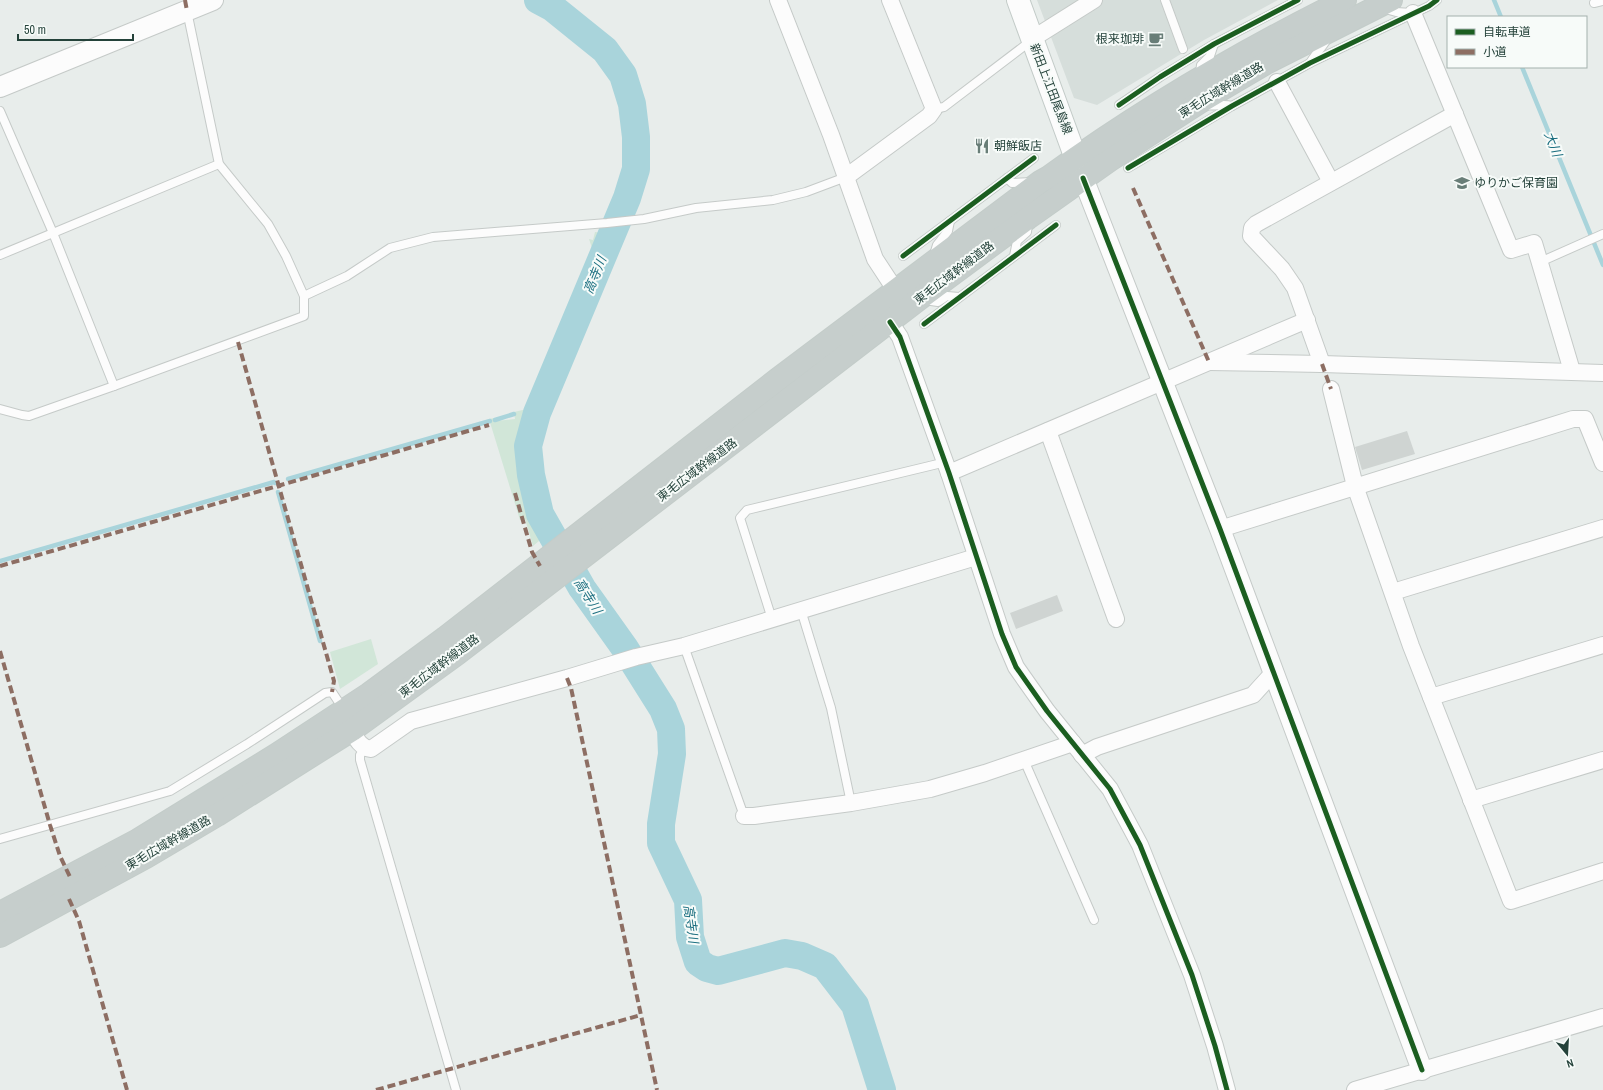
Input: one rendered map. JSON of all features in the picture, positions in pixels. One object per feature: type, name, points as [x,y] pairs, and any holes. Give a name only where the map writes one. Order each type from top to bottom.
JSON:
[{"type":"highway","name":"東毛広域幹線道路","points":[[576,550],[778,379],[1040,182],[1143,112],[1199,78],[1254,47],[1345,0]]},
{"type":"highway","name":"東毛広域幹線道路","points":[[0,936],[152,853],[224,810],[348,720],[458,652],[554,567],[576,550],[890,322],[1028,218],[1155,130],[1266,63],[1384,3]]},
{"type":"highway","name":"東毛広域幹線道路","points":[[0,913],[138,840],[276,755],[348,720]]},
{"type":"main road","name":"新田上江田尾島線","points":[[1018,0],[1084,178]]},
{"type":"street","points":[[0,87],[213,0]]},
{"type":"street","points":[[778,0],[846,177],[875,259],[896,290]]},
{"type":"street","points":[[846,177],[929,116],[934,109],[890,0]]},
{"type":"street","points":[[1032,39],[1094,0]]},
{"type":"street","points":[[1413,13],[1511,250],[1534,243],[1572,371]]},
{"type":"street","points":[[1277,82],[1331,182]]},
{"type":"street","points":[[1322,364],[1295,288],[1289,278],[1251,236],[1252,228],[1256,224],[1455,114]]},
{"type":"street","points":[[1084,178],[1162,383],[1220,529],[1422,1070]]},
{"type":"street","points":[[948,468],[1048,431],[1307,320]]},
{"type":"street","points":[[890,322],[898,333],[948,468],[1002,634],[1016,667],[1077,749],[1110,789],[1140,845],[1192,975],[1215,1046],[1226,1090]]},
{"type":"street","points":[[1209,362],[1603,373]]},
{"type":"street","points":[[1331,389],[1355,486],[1431,697],[1511,901],[1603,871]]},
{"type":"street","points":[[1220,529],[1573,419],[1585,419],[1603,463]]},
{"type":"street","points":[[1048,431],[1116,620]]},
{"type":"street","points":[[1393,592],[1603,528]]},
{"type":"street","points":[[348,720],[358,741],[365,748],[371,749],[411,721],[628,660],[684,646],[976,557]]},
{"type":"street","points":[[1431,697],[1603,644]]},
{"type":"street","points":[[744,816],[754,816],[851,803],[930,789],[1024,760],[1077,749],[1097,748],[1253,695],[1273,673]]},
{"type":"street","points":[[1471,800],[1603,760]]},
{"type":"street","points":[[1355,1090],[1603,1017]]},
{"type":"lane","points":[[1165,0],[1183,49]]},
{"type":"lane","points":[[1119,105],[1160,77],[1214,44],[1298,0]]},
{"type":"lane","points":[[1128,168],[1232,106],[1310,63],[1429,6],[1437,0]]},
{"type":"lane","points":[[1594,3],[1603,1]]},
{"type":"lane","points":[[1384,3],[1396,12],[1413,13]]},
{"type":"lane","points":[[0,409],[29,416],[304,316],[304,296],[286,256],[268,224],[219,164],[187,11]]},
{"type":"lane","points":[[1310,63],[1315,53],[1323,46],[1332,30]]},
{"type":"lane","points":[[934,109],[944,107],[1032,39]]},
{"type":"lane","points":[[1199,78],[1201,65],[1210,56],[1214,44]]},
{"type":"lane","points":[[1200,102],[1212,106],[1223,103],[1232,106]]},
{"type":"lane","points":[[0,111],[52,233],[114,386]]},
{"type":"lane","points":[[902,256],[1034,158]]},
{"type":"lane","points":[[0,255],[219,164]]},
{"type":"lane","points":[[304,296],[347,276],[390,248],[433,237],[624,222],[696,208],[773,200],[806,192],[846,177]]},
{"type":"lane","points":[[1007,178],[1012,183],[1040,182]]},
{"type":"lane","points":[[1014,256],[1017,241],[1027,232],[1028,218]]},
{"type":"lane","points":[[932,263],[937,245],[948,231],[950,221]]},
{"type":"lane","points":[[924,324],[1056,225]]},
{"type":"lane","points":[[1540,262],[1603,234]]},
{"type":"lane","points":[[919,300],[938,302],[947,296],[959,297]]},
{"type":"lane","points":[[772,619],[740,518],[748,510],[948,468]]},
{"type":"lane","points":[[801,610],[831,708],[851,803]]},
{"type":"lane","points":[[684,646],[744,816]]},
{"type":"lane","points":[[0,839],[170,791],[247,744],[325,693],[332,692],[348,720]]},
{"type":"lane","points":[[365,748],[360,755],[360,760],[456,1090]]},
{"type":"lane","points":[[1024,760],[1094,920]]},
{"type":"shaded area","points":[[1037,0],[1278,0],[1204,40],[1097,105],[1074,98]]},
{"type":"green space","points":[[595,232],[603,233],[530,414],[522,441],[521,456],[529,496],[536,520],[545,536],[533,546],[525,519],[520,520],[489,419],[494,418],[496,421],[515,419],[514,412],[527,409],[592,248],[589,239],[593,240]]},
{"type":"green space","points":[[371,639],[378,664],[340,689],[330,652]]},
{"type":"building","points":[[1407,431],[1415,454],[1362,470],[1355,447]]},
{"type":"building","points":[[1057,595],[1063,611],[1016,629],[1010,613]]},
{"type":"waterway","name":"高寺川","points":[[538,0],[553,8],[605,50],[623,75],[632,104],[636,137],[636,169],[627,198],[537,413],[528,446],[531,475],[540,514],[582,588],[624,647],[663,709],[671,729],[672,754],[661,824],[661,843],[688,900],[690,937],[698,962],[707,968],[718,971],[785,953],[802,956],[825,966],[855,1005],[882,1090]]},
{"type":"waterway","name":"大川","points":[[1494,0],[1501,16]]},
{"type":"waterway","name":"大川","points":[[1522,68],[1603,265]]},
{"type":"waterway","points":[[495,420],[514,414]]},
{"type":"waterway","points":[[288,479],[490,421]]},
{"type":"waterway","points":[[0,561],[274,482],[275,483]]},
{"type":"waterway","points":[[278,492],[320,641]]},
{"type":"marked path","points":[[185,0],[187,11]]},
{"type":"marked path","points":[[1133,188],[1209,362]]},
{"type":"marked path","points":[[238,342],[334,681],[332,692]]},
{"type":"marked path","points":[[1322,364],[1331,389]]},
{"type":"marked path","points":[[0,566],[489,425]]},
{"type":"marked path","points":[[515,493],[532,552],[540,566]]},
{"type":"marked path","points":[[0,651],[50,825],[60,856],[70,877]]},
{"type":"marked path","points":[[567,678],[571,688],[657,1090]]},
{"type":"marked path","points":[[69,899],[79,921],[127,1090]]},
{"type":"marked path","points":[[376,1090],[641,1015]]},
{"type":"cycle path","points":[[1119,105],[1160,77],[1214,44],[1298,0]]},
{"type":"cycle path","points":[[1128,168],[1232,106],[1310,63],[1429,6],[1437,0]]},
{"type":"cycle path","points":[[903,256],[1034,158]]},
{"type":"cycle path","points":[[1083,178],[1220,529],[1422,1070]]},
{"type":"cycle path","points":[[924,324],[1056,225]]},
{"type":"cycle path","points":[[890,322],[900,337],[949,473],[1002,634],[1016,667],[1047,711],[1110,789],[1140,845],[1192,975],[1215,1046],[1227,1090]]},
{"type":"place","name":"根来珈琲","points":[[1156,39]]},
{"type":"place","name":"朝鮮飯店","points":[[982,146]]},
{"type":"place","name":"ゆりかご保育園","points":[[1462,183]]}]
